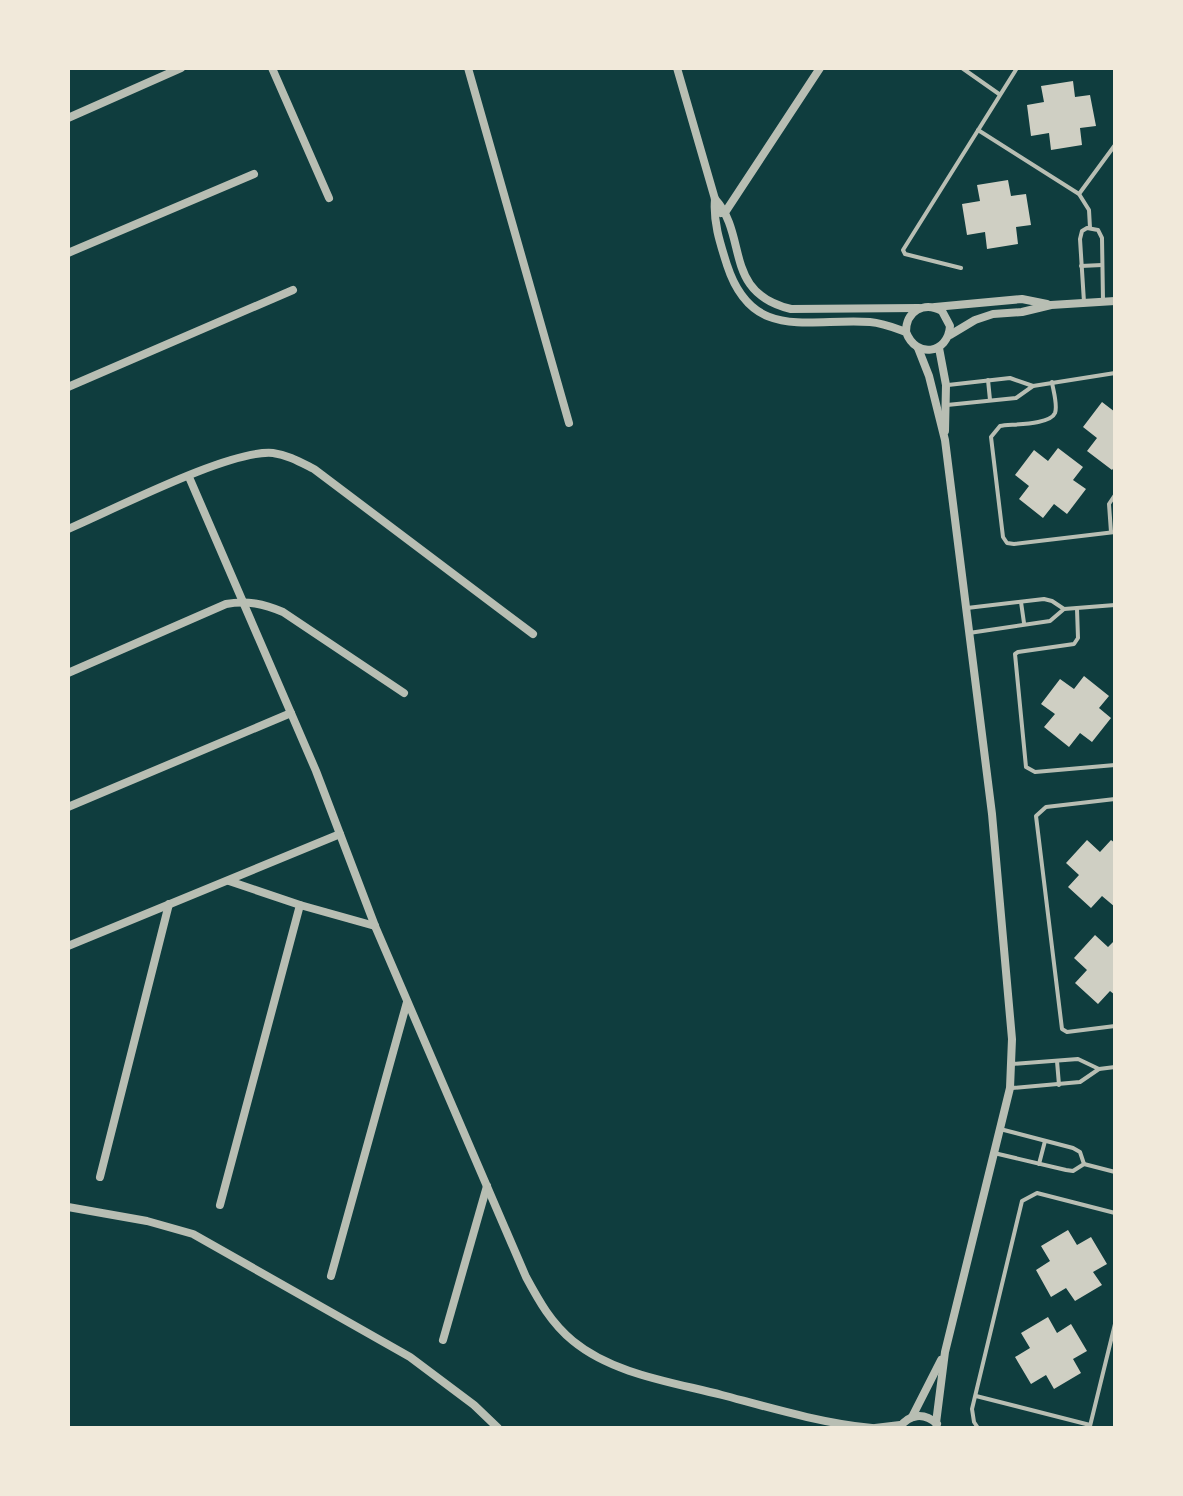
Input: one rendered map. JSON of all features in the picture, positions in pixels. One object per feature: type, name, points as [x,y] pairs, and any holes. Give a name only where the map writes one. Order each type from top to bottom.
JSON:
[{"type":"street","points":[[68,118],[181,68]]},
{"type":"street","points":[[272,68],[329,198]]},
{"type":"street","points":[[468,68],[569,423]]},
{"type":"street","points":[[677,68],[715,199],[713,217],[732,282],[740,297],[752,308],[771,317],[806,323],[875,323],[906,332],[918,348],[929,376],[945,440],[992,814],[1012,1064],[1010,1088],[945,1352],[938,1426]]},
{"type":"street","points":[[713,217],[726,211],[820,68]]},
{"type":"street","points":[[68,253],[254,174]]},
{"type":"street","points":[[715,199],[726,211],[743,274],[753,288],[776,305],[791,309],[920,308],[1022,299],[1051,305]]},
{"type":"street","points":[[68,387],[293,290]]},
{"type":"street","points":[[918,348],[925,351],[939,348],[950,335],[975,320],[1051,305],[1115,301]]},
{"type":"street","points":[[935,307],[948,318],[950,335]]},
{"type":"street","points":[[906,332],[909,317],[920,308]]},
{"type":"street","points":[[939,348],[946,385],[945,440]]},
{"type":"street","points":[[68,529],[240,457],[272,453],[292,457],[314,469],[533,634]]},
{"type":"street","points":[[189,477],[291,713],[375,926],[526,1277],[554,1323],[598,1358],[641,1374],[811,1418],[873,1428],[900,1427],[912,1417],[945,1352]]},
{"type":"street","points":[[68,673],[226,604],[241,601],[283,612],[404,693]]},
{"type":"street","points":[[68,807],[291,713]]},
{"type":"street","points":[[68,946],[340,834]]},
{"type":"street","points":[[228,880],[375,926]]},
{"type":"street","points":[[100,1177],[169,904]]},
{"type":"street","points":[[220,1205],[300,905]]},
{"type":"street","points":[[331,1276],[408,1002]]},
{"type":"street","points":[[443,1340],[488,1185]]},
{"type":"street","points":[[68,1207],[147,1221],[193,1234],[410,1357],[474,1405],[498,1428]]},
{"type":"street","points":[[912,1417],[925,1416],[938,1426]]},
{"type":"street","points":[[811,1418],[826,1428]]},
{"type":"lane","points":[[962,68],[1000,94]]},
{"type":"lane","points":[[961,268],[905,254],[903,250],[1017,68]]},
{"type":"lane","points":[[978,130],[1079,194],[1087,203],[1090,228]]},
{"type":"lane","points":[[1079,194],[1115,145]]},
{"type":"lane","points":[[1084,303],[1080,234],[1090,228],[1100,234],[1103,302]]},
{"type":"lane","points":[[1081,266],[1102,265]]},
{"type":"lane","points":[[947,405],[1016,398],[1033,386],[1115,373]]},
{"type":"lane","points":[[946,385],[1017,379],[1033,386]]},
{"type":"lane","points":[[988,380],[990,400]]},
{"type":"lane","points":[[1052,382],[1056,409],[1052,417],[1044,421],[1000,426],[991,437],[1003,537],[1007,543],[1014,544],[1113,532],[1108,509],[1115,495]]},
{"type":"lane","points":[[967,608],[1049,600],[1064,609],[1115,605]]},
{"type":"lane","points":[[1021,602],[1024,623]]},
{"type":"lane","points":[[969,633],[1050,621],[1064,609]]},
{"type":"lane","points":[[1077,609],[1078,638],[1074,644],[1015,654],[1026,767],[1035,772],[1115,765]]},
{"type":"lane","points":[[1115,799],[1046,807],[1036,816],[1062,1029],[1067,1032],[1115,1026]]},
{"type":"lane","points":[[1012,1064],[1083,1059],[1099,1069]]},
{"type":"lane","points":[[1057,1061],[1059,1085]]},
{"type":"lane","points":[[1010,1088],[1084,1081],[1099,1069],[1115,1067]]},
{"type":"lane","points":[[1000,1129],[1077,1150],[1084,1164]]},
{"type":"lane","points":[[1039,1164],[1045,1141]]},
{"type":"lane","points":[[994,1153],[1073,1171],[1084,1164],[1115,1172]]},
{"type":"lane","points":[[978,1428],[972,1416],[975,1395],[1022,1201],[1037,1193],[1115,1213]]},
{"type":"lane","points":[[975,1395],[1089,1427],[1115,1324]]},
{"type":"building","points":[[1073,81],[1075,97],[1090,95],[1096,126],[1080,128],[1082,145],[1051,150],[1049,133],[1031,136],[1027,105],[1044,102],[1041,86]]},
{"type":"building","points":[[1008,180],[1011,196],[1026,194],[1031,225],[1016,227],[1018,244],[987,249],[985,232],[967,235],[962,204],[980,201],[977,185]]},
{"type":"building","points":[[1102,402],[1115,412],[1115,466],[1112,470],[1087,451],[1097,438],[1083,427]]},
{"type":"building","points":[[1058,448],[1083,467],[1073,480],[1086,489],[1067,514],[1054,504],[1043,518],[1019,499],[1029,486],[1015,475],[1034,450],[1048,461]]},
{"type":"building","points":[[1084,676],[1109,696],[1099,708],[1111,718],[1092,742],[1080,733],[1069,747],[1044,727],[1055,714],[1041,704],[1060,679],[1074,689]]},
{"type":"building","points":[[1087,840],[1100,852],[1111,840],[1115,843],[1115,907],[1102,896],[1091,908],[1068,887],[1079,875],[1066,863]]},
{"type":"building","points":[[1095,935],[1108,947],[1115,940],[1115,995],[1110,991],[1098,1004],[1075,983],[1087,970],[1074,958]]},
{"type":"building","points":[[1068,1230],[1077,1245],[1091,1237],[1107,1264],[1093,1272],[1102,1285],[1075,1301],[1066,1288],[1051,1297],[1036,1270],[1050,1261],[1041,1246]]},
{"type":"building","points":[[1048,1317],[1057,1333],[1071,1324],[1087,1351],[1073,1359],[1081,1373],[1054,1389],[1046,1375],[1031,1384],[1015,1357],[1030,1348],[1021,1333]]}]
